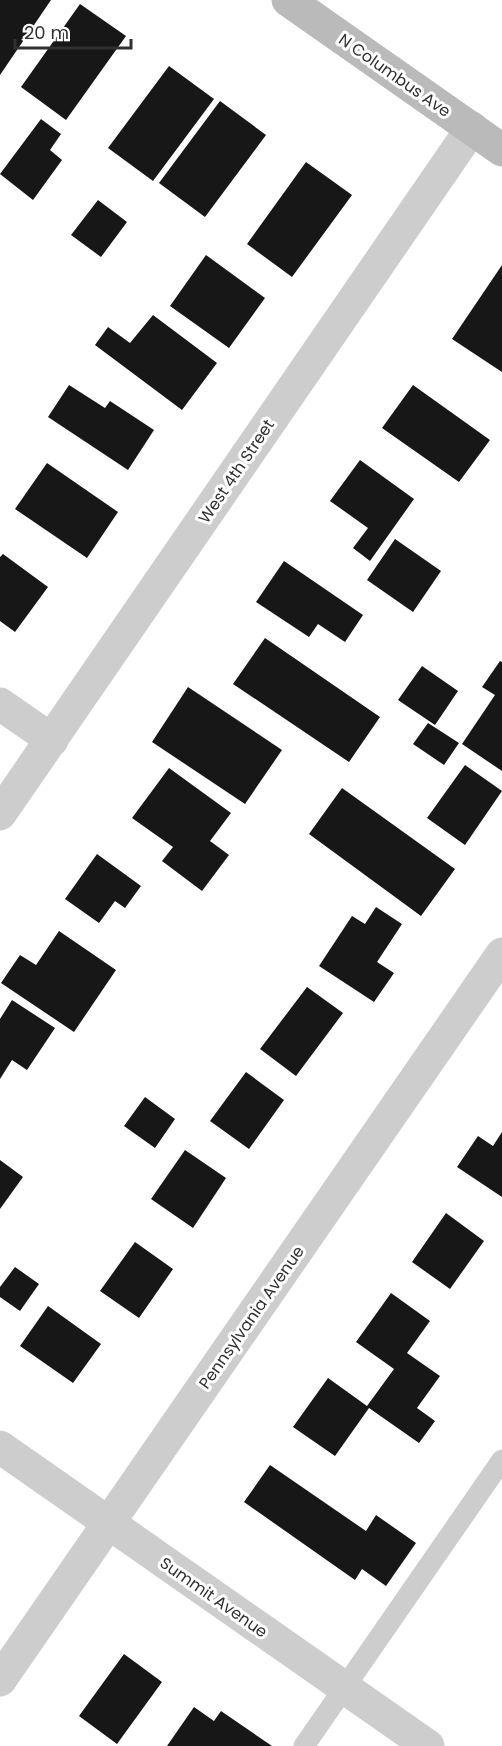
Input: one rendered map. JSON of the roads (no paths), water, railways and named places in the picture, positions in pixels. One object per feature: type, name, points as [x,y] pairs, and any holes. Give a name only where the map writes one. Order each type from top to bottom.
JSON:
[{"type":"main road","name":"N Columbus Ave","points":[[290,0],[502,150]]},
{"type":"street","name":"West 4th Street","points":[[0,814],[472,128]]},
{"type":"street","points":[[0,704],[52,740]]},
{"type":"street","name":"Pennsylvania Avenue","points":[[0,1680],[502,954]]},
{"type":"street","name":"Summit Avenue","points":[[0,1447],[428,1746]]},
{"type":"lane","points":[[304,1746],[502,1460]]}]
